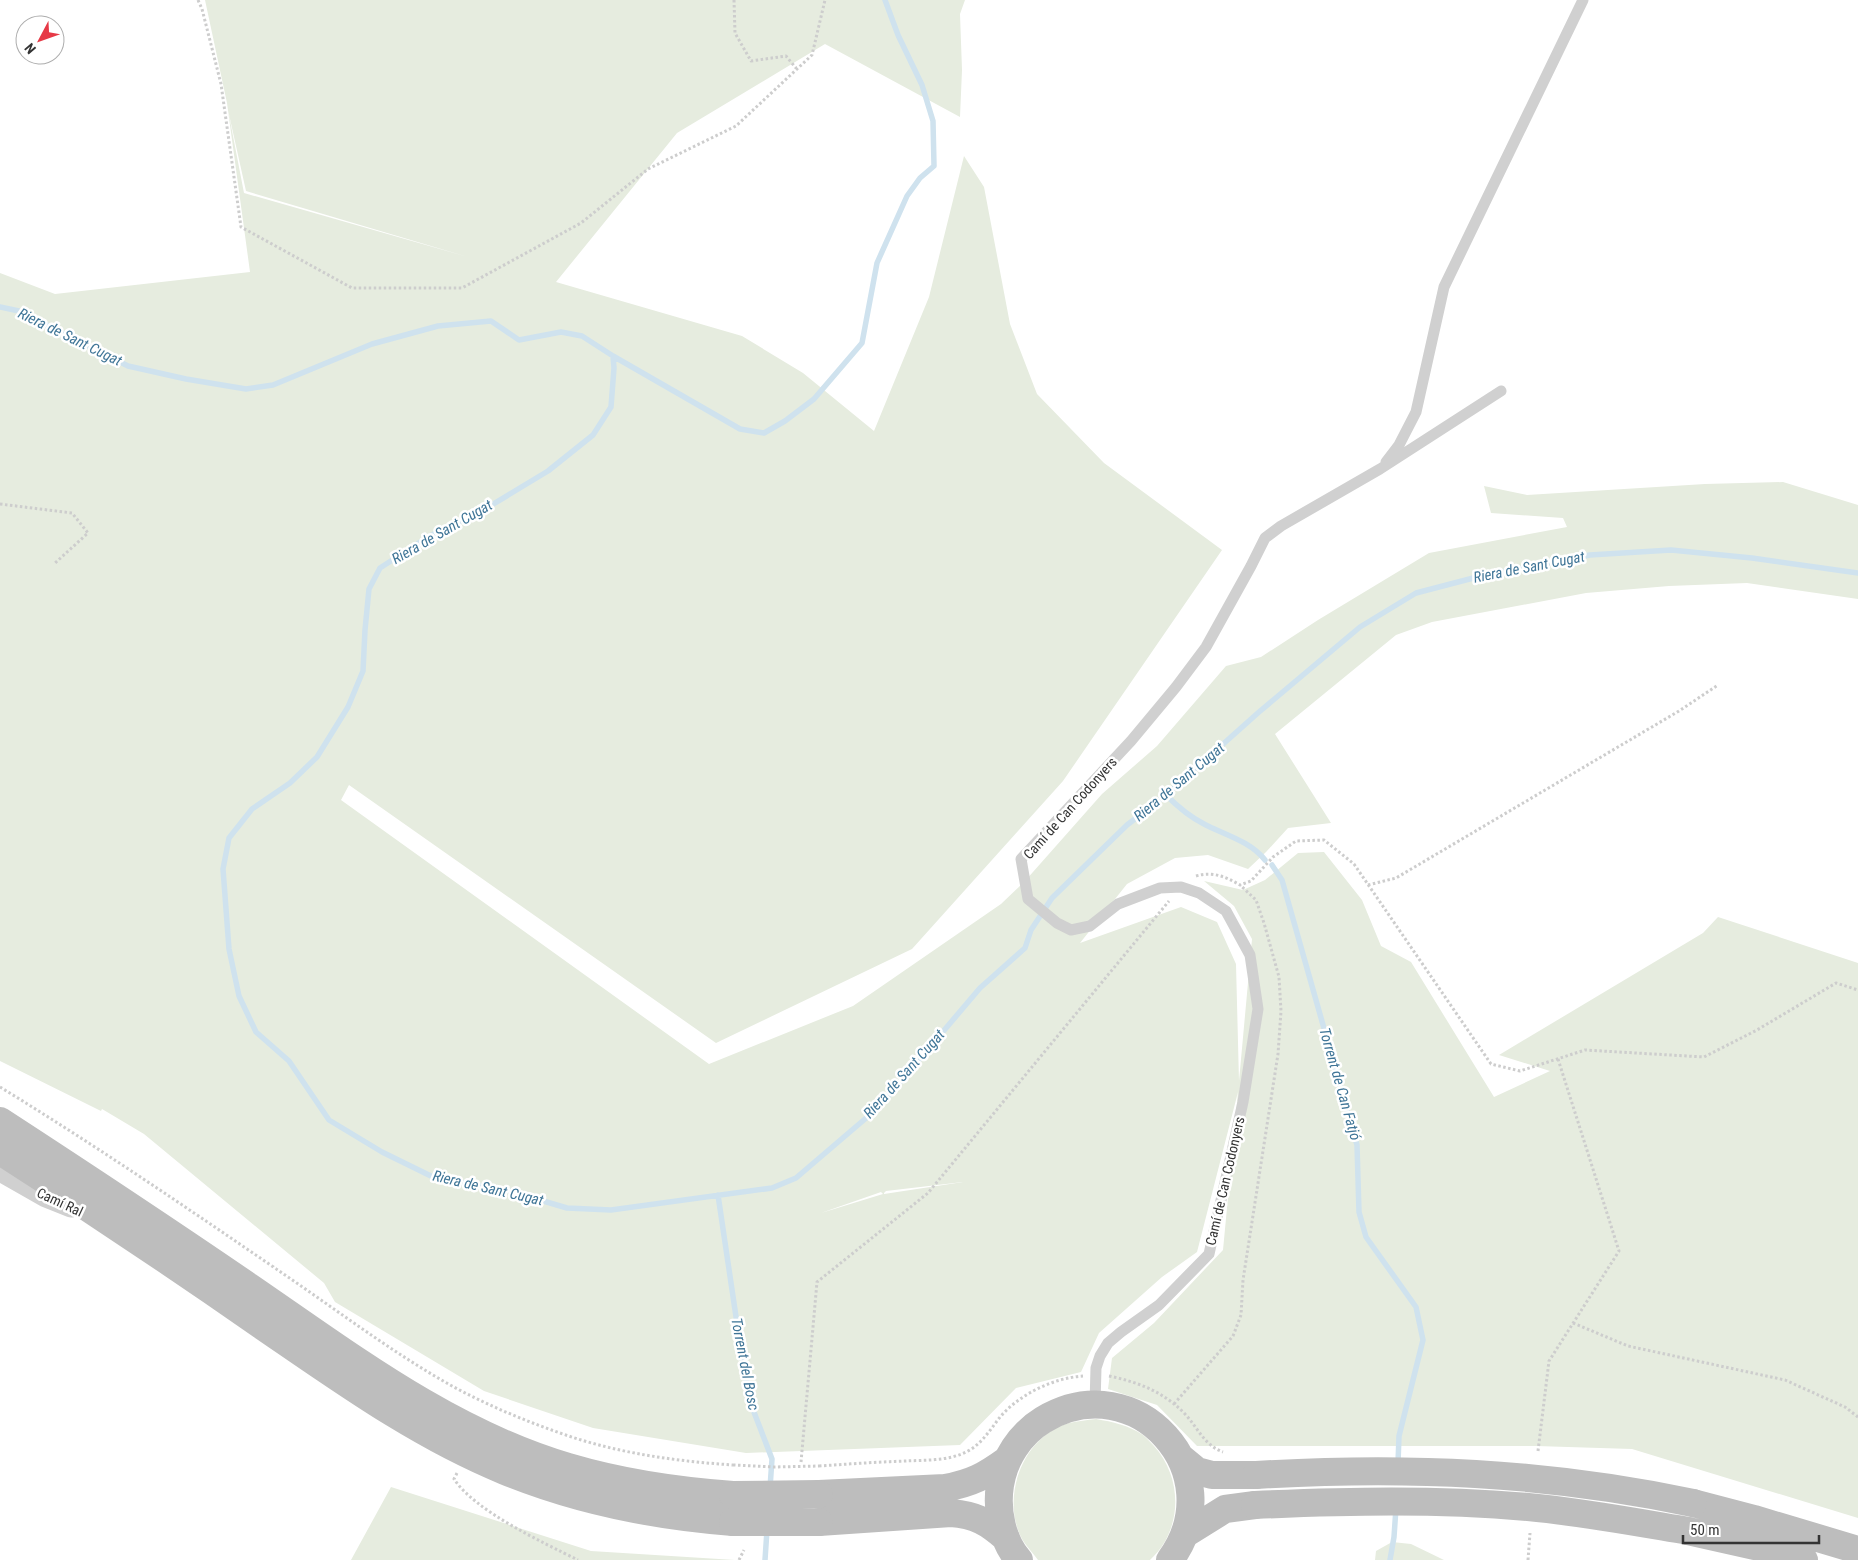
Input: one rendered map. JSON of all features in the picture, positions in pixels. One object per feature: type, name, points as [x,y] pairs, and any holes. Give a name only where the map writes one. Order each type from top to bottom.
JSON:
[{"type":"main road","points":[[0,1121],[136,1210],[383,1378],[453,1420],[528,1453],[567,1467],[599,1476],[656,1487],[733,1495],[819,1494],[945,1488],[962,1485],[981,1478],[1007,1460]]},
{"type":"main road","points":[[0,1150],[121,1229],[361,1393],[432,1437],[466,1454],[543,1485],[581,1497],[660,1515],[733,1522],[819,1522],[951,1513],[964,1514],[989,1523],[1013,1549]]},
{"type":"main road","points":[[1013,1549],[1000,1515],[998,1496],[1001,1477],[1007,1460],[1024,1435],[1037,1424],[1056,1413],[1074,1407],[1095,1404],[1115,1406],[1137,1415],[1152,1424],[1167,1438],[1180,1457],[1187,1475],[1190,1513],[1185,1534],[1170,1560]]},
{"type":"main road","points":[[1180,1457],[1197,1471],[1212,1475],[1378,1471],[1491,1474],[1606,1486],[1754,1519],[1858,1550]]},
{"type":"main road","points":[[1185,1534],[1225,1510],[1255,1505],[1415,1501],[1492,1504],[1567,1512],[1688,1531],[1755,1546],[1804,1560]]},
{"type":"street","name":"Camí Ral","points":[[0,1171],[46,1197],[121,1229]]},
{"type":"lane","points":[[1380,469],[1399,445],[1416,412],[1444,287],[1583,0]]},
{"type":"lane","points":[[1380,469],[1502,391]]},
{"type":"lane","name":"Camí de Can Codonyers","points":[[1095,1404],[1096,1368],[1100,1356],[1108,1343],[1159,1305],[1209,1254],[1243,1102],[1258,1009],[1250,955],[1226,911],[1199,893],[1181,887],[1160,888],[1118,904],[1090,926],[1071,930],[1057,923],[1028,899],[1022,859],[1131,741],[1176,687],[1206,647],[1265,538],[1281,526],[1380,469]]},
{"type":"path","points":[[198,0],[221,84],[241,227],[352,288],[462,288],[582,223],[648,169],[736,126],[812,55],[825,0]]},
{"type":"path","points":[[734,0],[735,33],[751,61],[786,56],[796,68]]},
{"type":"path","points":[[0,504],[72,513],[88,533],[54,564]]},
{"type":"path","points":[[1368,885],[1396,878],[1670,716],[1718,685]]},
{"type":"path","points":[[1240,885],[1251,881],[1273,857],[1296,841],[1324,840],[1354,864],[1491,1064],[1520,1071],[1586,1050],[1704,1057],[1757,1030],[1836,983],[1858,990]]},
{"type":"path","points":[[1160,888],[1206,873],[1226,877],[1240,885],[1256,900],[1279,976],[1281,1011],[1278,1054],[1243,1280],[1241,1315],[1233,1336],[1174,1404]]},
{"type":"path","points":[[801,1462],[817,1282],[928,1193],[1181,887]]},
{"type":"path","points":[[1538,1451],[1549,1361],[1618,1250],[1558,1059]]},
{"type":"path","points":[[0,1087],[144,1179],[404,1356],[452,1386],[495,1407],[587,1442],[651,1456],[733,1465],[774,1467],[819,1466],[950,1457],[966,1452],[985,1437],[1007,1410],[1038,1388],[1057,1380],[1081,1376]]},
{"type":"path","points":[[1573,1323],[1628,1346],[1785,1380],[1845,1407],[1858,1417]]},
{"type":"path","points":[[1109,1376],[1147,1387],[1174,1404],[1186,1415],[1209,1444],[1226,1453]]},
{"type":"path","points":[[457,1473],[454,1479],[459,1487],[486,1509],[526,1533],[578,1560]]},
{"type":"path","points":[[1528,1560],[1530,1533]]},
{"type":"path","points":[[739,1560],[744,1550]]},
{"type":"shaded area","points":[[205,0],[965,0],[960,14],[962,70],[960,117],[825,44],[677,133],[556,282],[742,336],[803,373],[874,431],[929,297],[964,156],[984,187],[1010,324],[1037,394],[1104,463],[1222,550],[1063,781],[912,949],[716,1043],[349,785],[341,800],[709,1064],[853,1006],[1001,904],[1025,881],[1102,794],[1157,746],[1226,666],[1261,657],[1429,553],[1567,527],[1563,518],[1491,513],[1484,486],[1527,495],[1705,484],[1783,482],[1858,505],[1858,599],[1747,583],[1669,586],[1586,593],[1432,622],[1396,635],[1275,734],[1331,823],[1288,828],[1248,869],[1208,855],[1175,858],[1127,884],[1080,943],[1181,907],[1217,922],[1236,964],[1239,1081],[1252,939],[1234,906],[1204,881],[1243,890],[1265,880],[1298,853],[1324,852],[1362,900],[1381,946],[1411,962],[1494,1097],[1550,1071],[1499,1055],[1703,933],[1718,917],[1858,963],[1858,1518],[1632,1449],[1536,1446],[1197,1446],[1157,1405],[1108,1389],[1112,1358],[1154,1323],[1223,1250],[1238,1092],[1197,1252],[1162,1277],[1099,1333],[1081,1372],[1016,1388],[960,1445],[746,1453],[593,1428],[484,1391],[335,1302],[324,1283],[144,1134],[102,1109],[101,1111],[0,1061],[0,273],[55,294],[250,272],[227,103]],"holes":[[[228,110],[246,191],[468,257],[244,193]],[[963,1182],[884,1194],[886,1191]],[[881,1192],[883,1194],[821,1213]]]},
{"type":"shaded area","points":[[1096,1419],[1120,1424],[1143,1435],[1164,1459],[1174,1488],[1175,1504],[1169,1534],[1161,1548],[1150,1560],[1038,1560],[1022,1539],[1016,1522],[1014,1505],[1015,1487],[1020,1470],[1028,1454],[1039,1441],[1053,1430],[1069,1423]]},
{"type":"shaded area","points":[[391,1487],[591,1551],[735,1560],[351,1560]]},
{"type":"shaded area","points":[[1392,1542],[1411,1544],[1444,1560],[1375,1560],[1376,1551]]},
{"type":"waterway","points":[[613,356],[740,429],[764,433],[785,421],[814,399],[862,343],[877,263],[907,196],[920,178],[934,166],[933,121],[922,85],[898,35],[885,0]]},
{"type":"waterway","name":"Riera de Sant Cugat","points":[[0,307],[19,311],[128,366],[186,379],[246,389],[273,385],[372,344],[438,326],[491,321],[519,340],[561,332],[582,336],[613,356],[611,407],[593,435],[548,471],[485,509],[428,537],[380,568],[369,589],[363,671],[348,707],[317,757],[290,783],[252,809],[229,838],[223,869],[229,949],[239,996],[256,1032],[289,1061],[329,1120],[382,1152],[435,1178],[506,1190],[567,1208],[611,1210],[772,1188],[796,1178],[879,1107],[980,988],[1025,948],[1031,930],[1052,898],[1127,825],[1166,795],[1259,712],[1360,627],[1416,593],[1481,576],[1590,555],[1671,550],[1752,558],[1858,573]]},
{"type":"waterway","name":"Torrent de Can Fatjó","points":[[1166,795],[1194,818],[1245,843],[1265,860]]},
{"type":"waterway","name":"Torrent de Can Fatjó","points":[[1272,865],[1282,880],[1357,1145],[1359,1212],[1366,1237],[1416,1307],[1423,1340],[1399,1436],[1398,1463]]},
{"type":"waterway","name":"Torrent del Bosc","points":[[718,1195],[743,1364],[752,1407],[772,1459],[770,1488]]},
{"type":"waterway","name":"Torrent de Can Fatjó","points":[[1390,1560],[1396,1508]]},
{"type":"waterway","name":"Torrent del Bosc","points":[[765,1560],[767,1530]]}]
